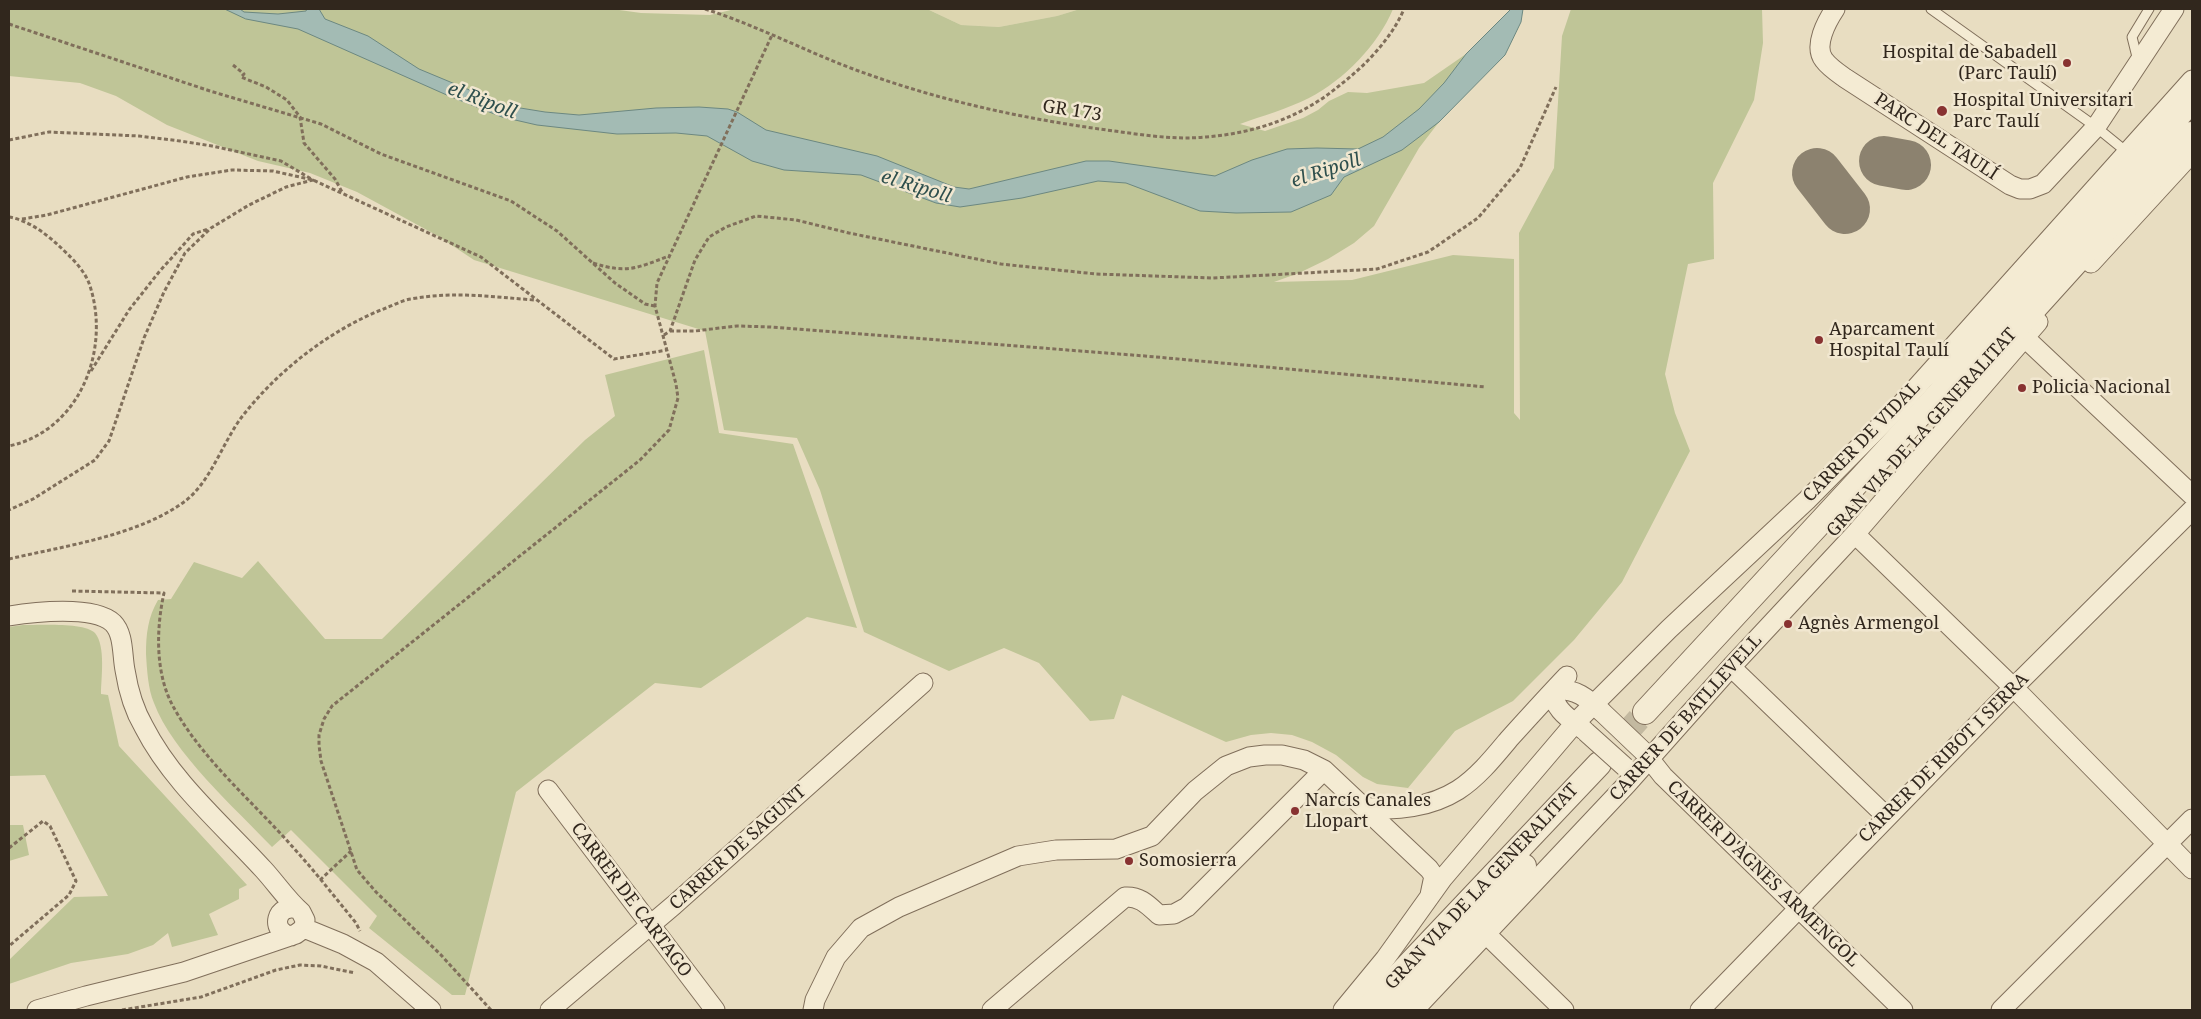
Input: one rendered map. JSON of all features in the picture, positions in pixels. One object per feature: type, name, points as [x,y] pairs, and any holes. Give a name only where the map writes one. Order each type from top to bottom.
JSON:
[{"type":"street","name":"PARC DEL TAULÍ","points":[[1835,9],[1827,21],[1820,48],[1823,60],[1845,78],[2010,185],[2025,189],[2043,184],[2096,127],[2174,9]]},
{"type":"street","name":"CARRER DE VIDAL","points":[[1343,1010],[1386,959],[1430,895],[1556,744],[1580,727],[1675,623],[1807,500],[1890,416],[2192,80]]},
{"type":"street","name":"GRAN VIA DE LA GENERALITAT","points":[[1651,718],[1938,394],[1987,332],[2186,140],[2192,100]]},
{"type":"street","name":"CARRER DE BATLLEVELL","points":[[1414,1010],[1485,933],[1615,772],[1647,755],[1731,668],[1855,534],[2024,337],[2186,140]]},
{"type":"street","points":[[2024,337],[2192,495]]},
{"type":"street","name":"CARRER DE RIBOT I SERRA","points":[[1700,1010],[2013,688],[2192,510]]},
{"type":"street","points":[[1855,534],[2013,688],[2192,869]]},
{"type":"street","points":[[9,616],[38,612],[92,614],[107,618],[116,627],[121,642],[124,670],[135,709],[155,747],[219,824],[263,869],[298,909],[303,916],[298,932]]},
{"type":"street","points":[[1731,668],[1887,817]]},
{"type":"street","name":"CARRER DE SAGUNT","points":[[550,1010],[650,926],[923,683]]},
{"type":"street","points":[[1560,683],[1553,698],[1558,707],[1580,727],[1615,772]]},
{"type":"street","points":[[1365,807],[1386,810],[1409,807],[1433,802],[1458,791],[1480,772],[1560,683]]},
{"type":"street","name":"CARRER D'ÀGNES ARMENGOL","points":[[1560,683],[1566,689],[1584,695],[1598,708],[1647,755],[1663,776],[1903,1010]]},
{"type":"street","points":[[813,1010],[815,1000],[836,957],[861,928],[899,908],[1018,856],[1056,850],[1116,849],[1152,836],[1195,790],[1226,766],[1249,757],[1282,755],[1304,760],[1324,770],[1432,872],[1434,881],[1430,895]]},
{"type":"street","points":[[999,1008],[1125,897],[1134,896],[1142,900],[1159,915],[1174,914],[1187,907],[1324,770]]},
{"type":"street","name":"GRAN VIA DE LA GENERALITAT","points":[[1366,1010],[1615,772]]},
{"type":"street","name":"GRAN VIA DE LA GENERALITAT","points":[[1392,1010],[1615,772]]},
{"type":"street","name":"CARRER DE CARTAGO","points":[[548,790],[714,1010]]},
{"type":"street","points":[[2001,1010],[2192,818]]},
{"type":"street","points":[[263,869],[277,901],[277,925],[282,932],[298,932],[343,944],[376,962],[431,1010]]},
{"type":"street","points":[[252,949],[281,912],[289,908],[298,909]]},
{"type":"street","points":[[37,1010],[184,972],[298,932]]},
{"type":"street","points":[[1485,933],[1564,1010]]},
{"type":"lane","points":[[1931,9],[2096,127],[2128,153]]},
{"type":"lane","points":[[2139,64],[2132,37],[2149,9]]},
{"type":"path","name":"GR 173","points":[[705,9],[871,76],[984,108],[1047,122],[1183,139],[1240,132],[1304,112],[1349,78],[1370,57],[1387,37],[1404,9]]},
{"type":"path","points":[[9,24],[210,91],[300,117],[343,134],[381,154],[511,201],[557,231],[590,262],[645,304],[655,306]]},
{"type":"path","points":[[491,1010],[441,955],[376,892],[357,870],[321,761],[319,735],[324,719],[332,706],[654,447],[669,430],[678,398],[668,350],[655,306],[658,283],[772,35]]},
{"type":"path","points":[[233,65],[244,74],[241,77],[266,87],[287,100],[300,117],[304,143],[335,179],[342,193]]},
{"type":"path","points":[[670,331],[695,260],[708,237],[726,227],[756,216],[796,220],[849,233],[1000,264],[1096,274],[1212,278],[1377,269],[1428,252],[1478,218],[1520,168],[1556,87]]},
{"type":"path","points":[[9,140],[49,132],[139,136],[220,148],[281,161],[313,180],[481,257],[614,359],[668,350]]},
{"type":"path","points":[[9,217],[22,219],[47,215],[187,177],[232,170],[274,170],[313,180]]},
{"type":"path","points":[[9,446],[22,443],[54,426],[73,405],[88,375],[129,310],[159,272],[193,234],[210,228],[286,188],[313,180]]},
{"type":"path","points":[[22,219],[49,236],[73,259],[90,284],[96,313],[97,340],[88,375]]},
{"type":"path","points":[[9,510],[33,499],[95,460],[109,441],[144,338],[164,292],[185,253],[210,228]]},
{"type":"path","points":[[590,262],[615,269],[628,270],[670,256]]},
{"type":"path","points":[[9,558],[106,535],[153,521],[185,501],[210,472],[233,429],[257,398],[294,364],[361,317],[409,299],[462,293],[536,300]]},
{"type":"path","points":[[664,335],[670,331],[695,331],[737,326],[771,327],[1144,356],[1486,387]]},
{"type":"path","points":[[65,592],[164,593],[160,610],[160,664],[165,686],[174,708],[207,754],[291,844],[366,936]]},
{"type":"path","points":[[9,848],[44,821],[50,826],[76,881],[69,895],[9,946]]},
{"type":"path","points":[[320,880],[351,851]]},
{"type":"path","points":[[122,1010],[201,997],[276,970],[300,965],[321,966],[364,976],[376,962]]},
{"type":"shaded area","points":[[927,9],[1080,9],[1057,16],[999,27],[961,25]]},
{"type":"green space","points":[[9,9],[612,9],[641,13],[710,15],[731,10],[729,9],[927,9],[961,25],[999,27],[1057,16],[1080,9],[1393,9],[1387,22],[1369,48],[1335,82],[1301,102],[1240,124],[1265,131],[1303,118],[1318,110],[1329,101],[1348,92],[1367,93],[1424,83],[1466,54],[1439,122],[1419,148],[1374,226],[1354,243],[1328,259],[1299,273],[1274,282],[1352,280],[1453,255],[1514,259],[1514,413],[1520,420],[1519,233],[1554,168],[1562,36],[1571,9],[1762,9],[1763,43],[1754,100],[1713,183],[1714,259],[1688,264],[1665,374],[1675,413],[1690,451],[1622,582],[1574,640],[1513,701],[1455,731],[1408,788],[1377,784],[1363,777],[1336,755],[1312,742],[1292,735],[1271,733],[1251,735],[1226,742],[1122,695],[1114,719],[1090,721],[1039,663],[1004,648],[949,671],[864,632],[820,490],[797,438],[724,430],[705,331],[474,260],[438,236],[357,192],[310,173],[258,161],[167,125],[116,96],[80,83],[9,76]]},
{"type":"green space","points":[[704,350],[719,433],[793,444],[857,628],[807,617],[701,688],[655,683],[516,792],[465,995],[452,995],[369,928],[377,916],[291,830],[272,847],[206,779],[175,741],[163,722],[150,692],[146,647],[148,626],[152,613],[158,600],[171,599],[194,562],[242,578],[258,561],[325,639],[382,639],[585,440],[615,416],[605,375]]},
{"type":"green space","points":[[23,625],[82,627],[90,629],[95,633],[101,646],[102,654],[101,694],[108,695],[119,746],[247,885],[239,889],[239,899],[209,914],[218,935],[172,947],[168,933],[153,945],[128,954],[71,963],[9,984],[9,960],[74,897],[108,896],[45,775],[9,776],[9,627]]},
{"type":"green space","points":[[9,825],[23,825],[29,855],[9,861]]},
{"type":"water","name":"el Ripoll","points":[[225,9],[278,14],[319,9],[325,19],[368,36],[419,69],[508,106],[579,115],[656,108],[699,107],[728,109],[737,112],[766,130],[877,156],[954,187],[969,189],[1086,161],[1109,161],[1215,176],[1252,160],[1287,149],[1358,149],[1383,137],[1419,109],[1444,83],[1466,54],[1511,9],[1523,9],[1521,22],[1505,55],[1439,122],[1402,150],[1344,177],[1331,195],[1291,212],[1236,213],[1200,211],[1126,183],[1098,181],[1022,198],[960,207],[936,203],[861,175],[784,170],[752,161],[707,136],[676,133],[617,134],[537,125],[502,117],[449,96],[298,29],[246,19]]},
{"type":"taxiway","points":[[1884,161],[1906,165]]},
{"type":"taxiway","points":[[1817,173],[1845,209]]},
{"type":"tunnel","points":[[1599,764],[1645,712]]},
{"type":"place","name":"Hospital de Sabadell (Parc Taulí)","points":[[2067,63]]},
{"type":"place","name":"Hospital Universitari Parc Taulí","points":[[1942,111]]},
{"type":"place","name":"Aparcament Hospital Taulí","points":[[1819,340]]},
{"type":"place","name":"Policia Nacional","points":[[2022,388]]},
{"type":"place","name":"Agnès Armengol","points":[[1788,624]]},
{"type":"place","name":"Narcís Canales Llopart","points":[[1295,811]]},
{"type":"place","name":"Somosierra","points":[[1129,861]]}]
